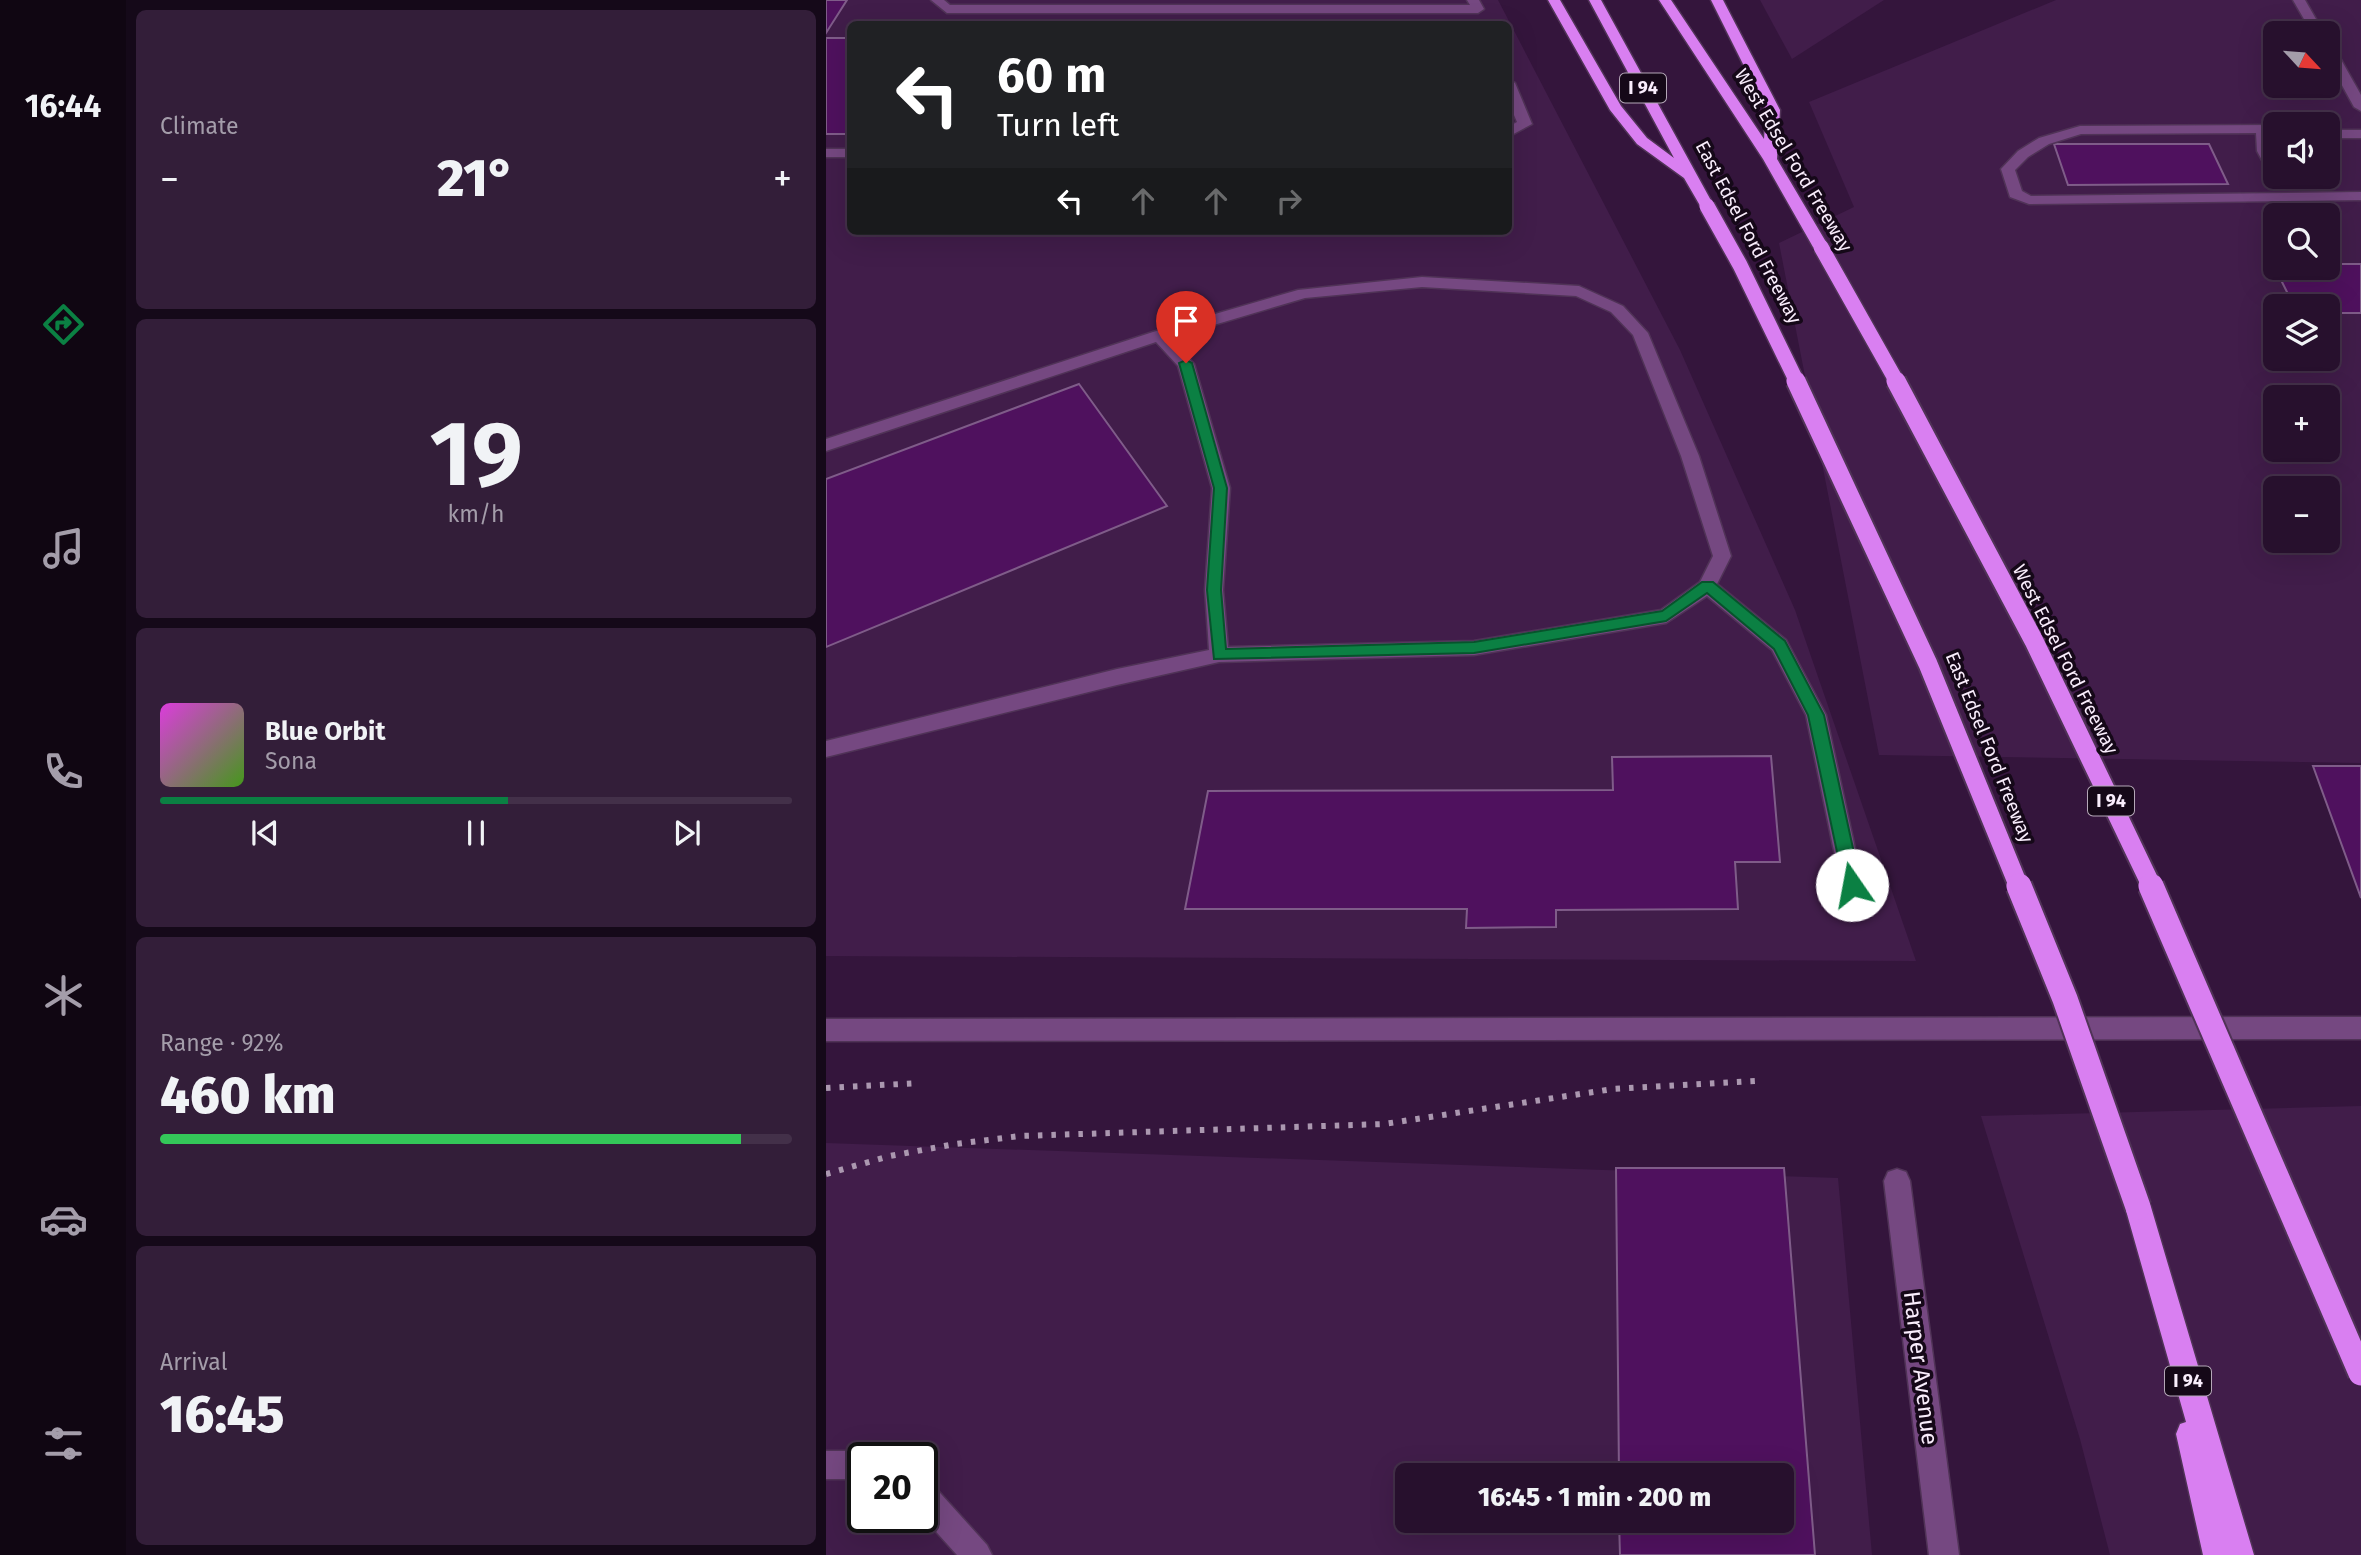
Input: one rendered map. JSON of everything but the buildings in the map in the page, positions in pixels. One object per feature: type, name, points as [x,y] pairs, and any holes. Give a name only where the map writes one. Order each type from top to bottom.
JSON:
[{"type":"highway","points":[[1554,0],[1615,107],[1642,141],[1691,177]]},
{"type":"highway","name":"East Edsel Ford Freeway","points":[[1595,0],[1740,265],[1928,664],[2065,999],[2138,1207],[2239,1555]]},
{"type":"highway","name":"West Edsel Ford Freeway","points":[[1665,0],[1770,159],[1821,247],[1899,384],[2047,668],[2125,831],[2249,1109],[2361,1373]]},
{"type":"highway","points":[[1717,0],[1773,110],[1770,159]]},
{"type":"highway","points":[[2138,1207],[2218,1555]]},
{"type":"street","points":[[2299,0],[2311,21]]},
{"type":"street","points":[[945,3],[1475,4],[1483,21]]},
{"type":"street","points":[[2340,70],[2361,107]]},
{"type":"street","points":[[1512,93],[1525,124],[1512,131]]},
{"type":"street","points":[[2263,129],[2080,130],[2044,141],[2018,158],[2008,169],[2015,194],[2029,200],[2361,196]]},
{"type":"street","points":[[2340,134],[2361,134]]},
{"type":"street","points":[[826,153],[847,153]]},
{"type":"street","points":[[2285,189],[2289,197]]},
{"type":"street","points":[[826,445],[1158,336],[1304,293],[1422,282],[1579,291],[1617,309],[1640,333],[1690,456],[1722,556],[1707,586],[1666,616],[1474,648],[1219,655],[1117,677],[826,749]]},
{"type":"street","points":[[1158,336],[1186,363],[1221,488],[1214,590],[1219,655]]},
{"type":"street","points":[[1707,586],[1779,645],[1816,715],[1852,885]]},
{"type":"street","points":[[826,1030],[2361,1028]]},
{"type":"street","name":"Harper Avenue","points":[[1897,1181],[1944,1555]]},
{"type":"street","points":[[826,1465],[847,1465]]},
{"type":"street","points":[[938,1512],[977,1555]]},
{"type":"shaded area","points":[[826,0],[1498,0],[1509,21],[847,21],[847,235],[1512,235],[1512,27],[1680,350],[1795,610],[1916,961],[826,956]]},
{"type":"shaded area","points":[[1760,0],[1884,0],[1792,59]]},
{"type":"shaded area","points":[[2056,0],[2361,0],[2361,763],[1879,755],[1779,243],[1854,207],[1809,102]]},
{"type":"shaded area","points":[[2361,1106],[2361,1555],[2110,1555],[2080,1439],[1981,1116]]},
{"type":"shaded area","points":[[826,1143],[1838,1178],[1872,1555],[826,1555]]},
{"type":"railway","points":[[826,1174],[890,1156],[1020,1136],[1384,1124],[1613,1089],[1756,1081]]},
{"type":"railway","points":[[826,1088],[919,1083]]},
{"type":"route","points":[[1186,363],[1221,488],[1214,590],[1219,655],[1474,648],[1666,616],[1707,586],[1779,645],[1816,715],[1852,885]]}]
